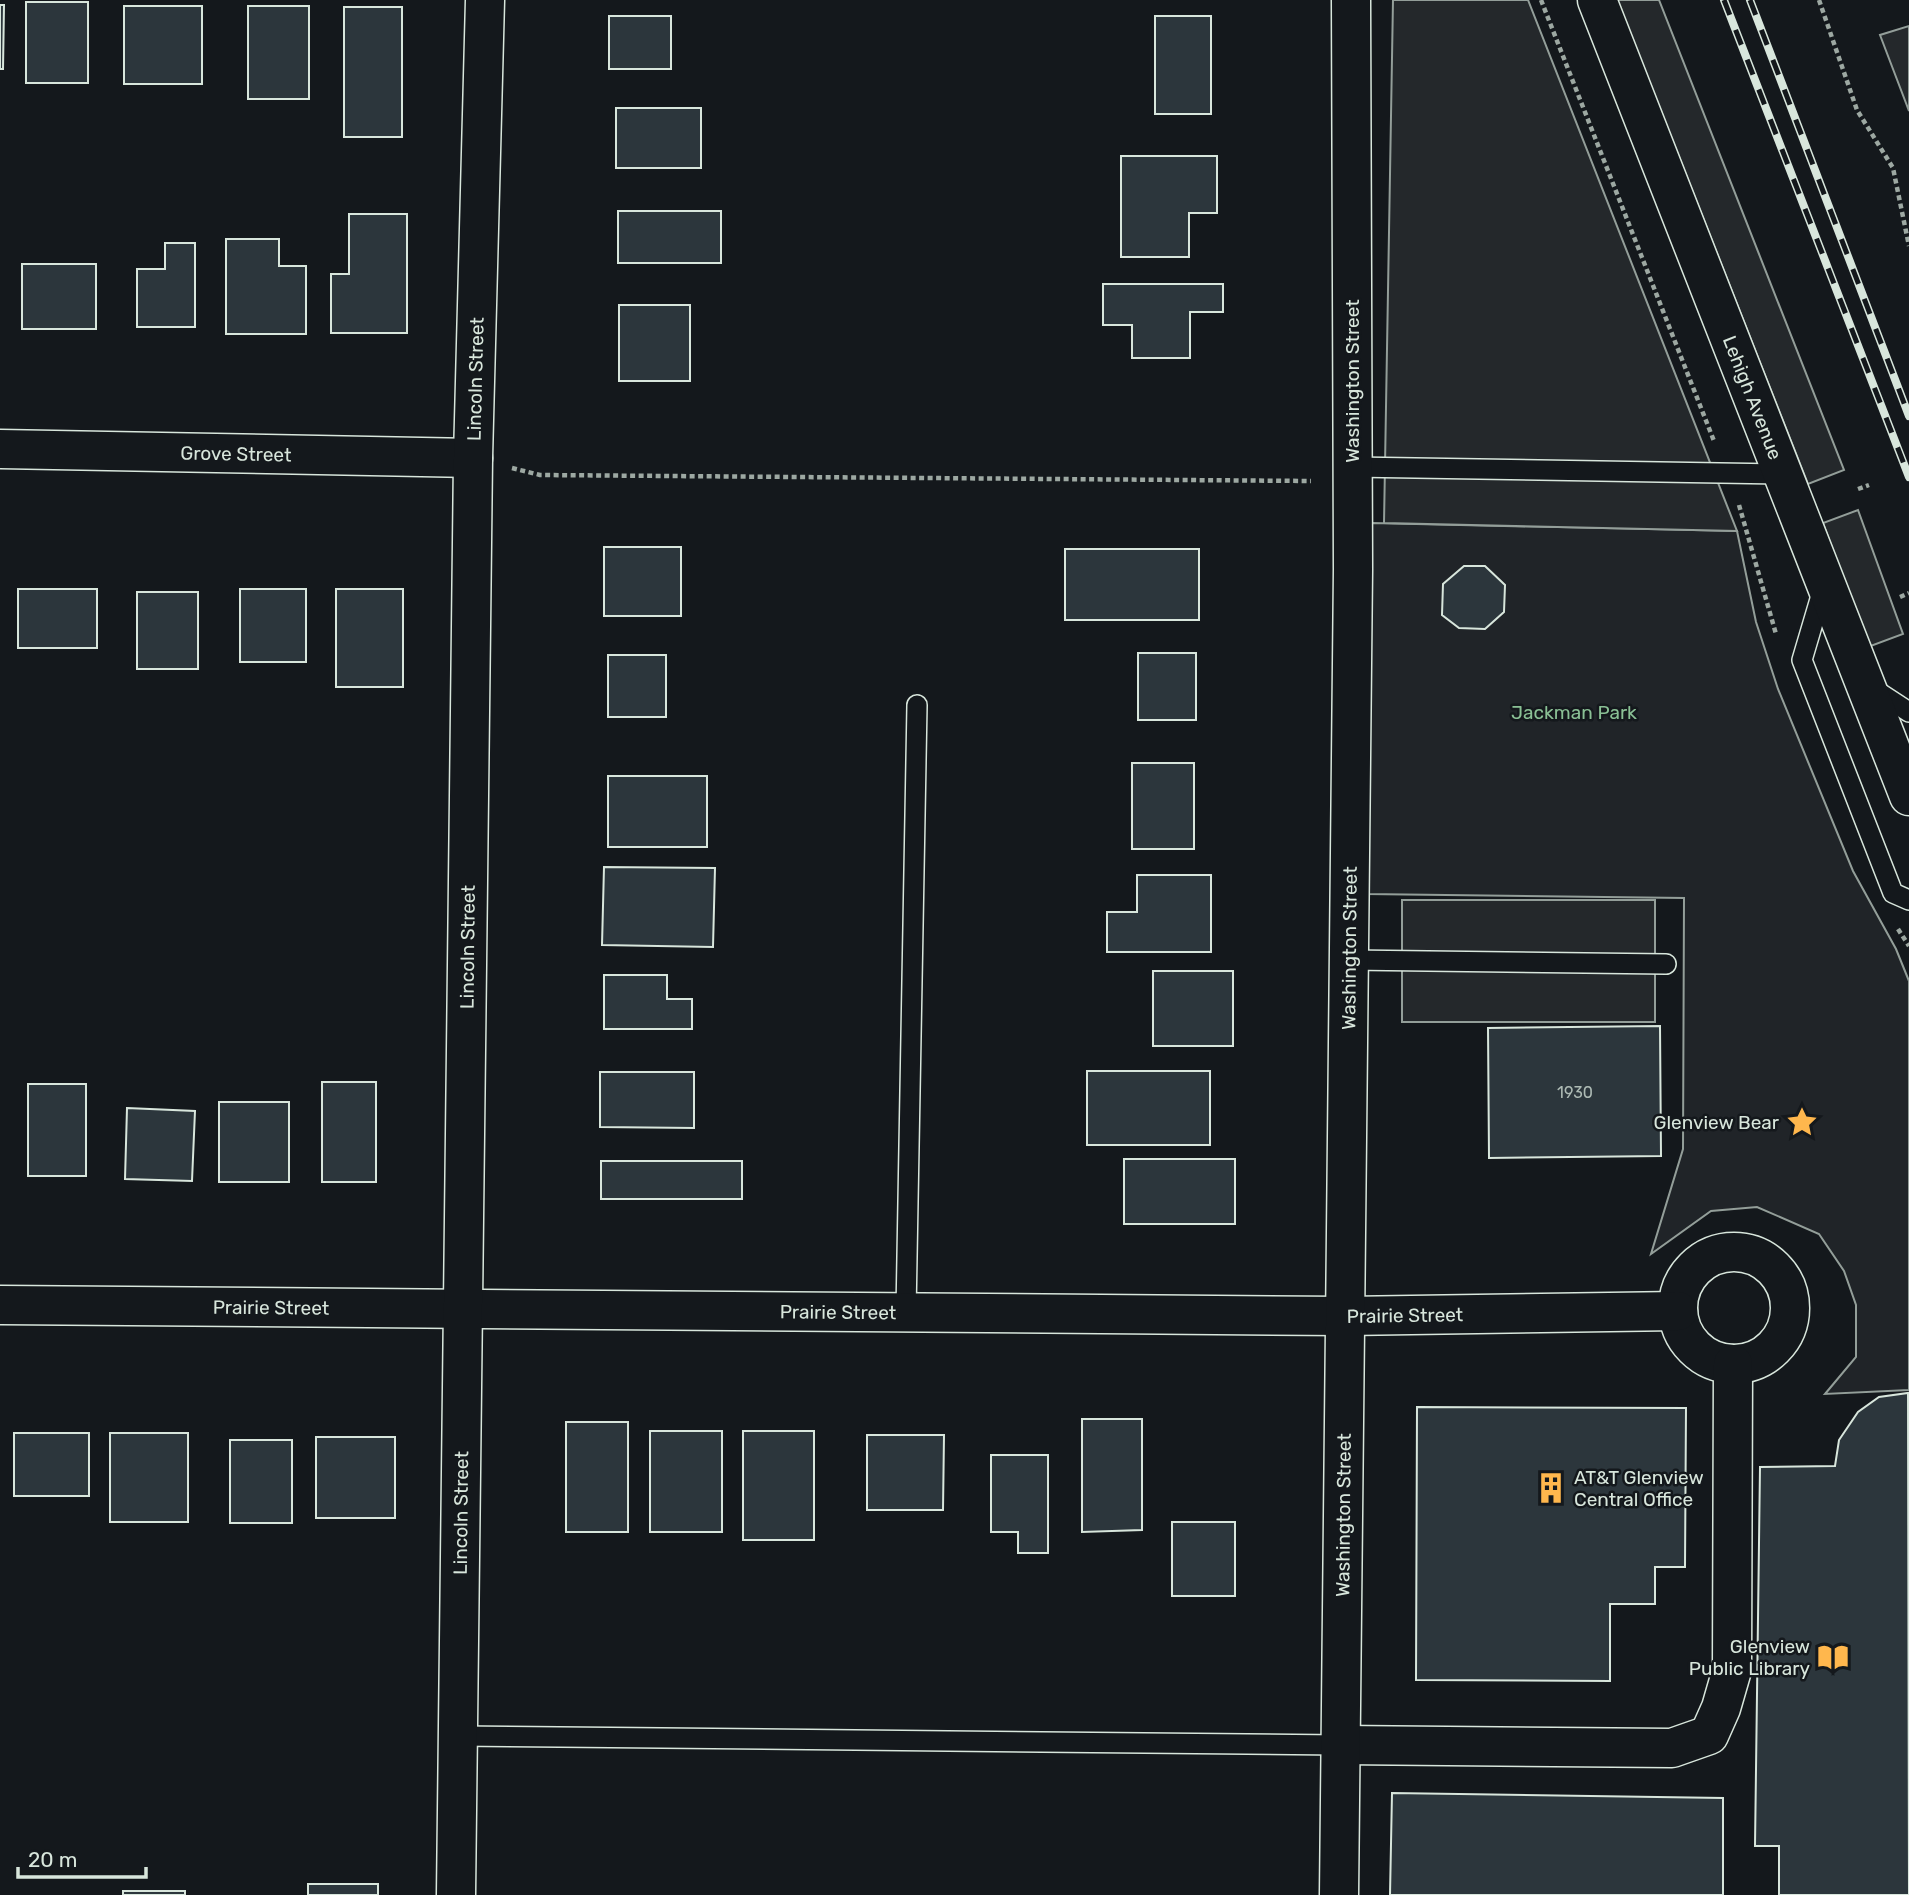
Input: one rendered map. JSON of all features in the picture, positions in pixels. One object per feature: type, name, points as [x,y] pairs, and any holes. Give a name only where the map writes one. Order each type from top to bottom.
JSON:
[{"type":"street","name":"Lincoln Street","points":[[456,1895],[473,458],[485,0]]},
{"type":"street","name":"Washington Street","points":[[1339,1895],[1349,960],[1351,0]]},
{"type":"street","name":"Lehigh Avenue","points":[[1597,0],[1909,796]]},
{"type":"street","name":"Grove Street","points":[[0,449],[473,458]]},
{"type":"street","points":[[1733,1251],[1751,1254],[1767,1261],[1780,1274],[1792,1307],[1781,1341],[1767,1354],[1751,1362],[1733,1364],[1716,1362],[1689,1343],[1678,1311],[1680,1293],[1687,1276],[1699,1263],[1715,1254],[1733,1251]]},
{"type":"street","name":"Prairie Street","points":[[0,1305],[1346,1316],[1678,1311]]},
{"type":"street","points":[[1340,1745],[1672,1748],[1709,1735],[1721,1708],[1732,1670],[1733,1364]]},
{"type":"lane","points":[[1352,474],[1782,474]]},
{"type":"lane","points":[[1825,585],[1802,660],[1893,893],[1909,900]]},
{"type":"lane","points":[[1863,682],[1909,712]]},
{"type":"lane","points":[[906,1311],[917,705]]},
{"type":"lane","points":[[1349,960],[1667,964]]},
{"type":"lane","points":[[458,1736],[1340,1745]]},
{"type":"path","points":[[1541,0],[1713,437]]},
{"type":"path","points":[[1819,0],[1857,110],[1892,169],[1909,246]]},
{"type":"path","points":[[540,475],[1352,474]]},
{"type":"path","points":[[1858,489],[1869,485]]},
{"type":"path","points":[[1900,597],[1909,593]]},
{"type":"green space","name":"Jackman Park","points":[[1372,523],[1737,531],[1756,622],[1778,689],[1853,871],[1896,949],[1909,981],[1909,1390],[1825,1394],[1856,1357],[1856,1305],[1844,1271],[1819,1234],[1757,1207],[1711,1211],[1651,1254],[1683,1149],[1684,898],[1366,894]]},
{"type":"shaded area","points":[[1393,0],[1528,0],[1737,531],[1384,523]]},
{"type":"shaded area","points":[[1617,0],[1659,0],[1844,470],[1808,484]]},
{"type":"shaded area","points":[[1909,26],[1909,111],[1880,35]]},
{"type":"shaded area","points":[[1858,510],[1903,634],[1868,647],[1823,523]]},
{"type":"shaded area","points":[[1402,900],[1655,900],[1655,1022],[1402,1022]]},
{"type":"building","points":[[26,2],[88,2],[88,83],[26,83]]},
{"type":"building","points":[[0,5],[4,5],[3,69],[0,69]]},
{"type":"building","points":[[124,6],[202,6],[202,84],[124,84]]},
{"type":"building","points":[[248,6],[309,6],[309,99],[248,99]]},
{"type":"building","points":[[344,7],[402,7],[402,137],[344,137]]},
{"type":"building","points":[[609,16],[671,16],[671,69],[609,69]]},
{"type":"building","points":[[1155,16],[1211,16],[1211,114],[1155,114]]},
{"type":"building","points":[[616,108],[701,108],[701,168],[616,168]]},
{"type":"building","points":[[1121,156],[1217,156],[1217,213],[1189,213],[1189,257],[1121,257]]},
{"type":"building","points":[[618,211],[721,211],[721,263],[618,263]]},
{"type":"building","points":[[349,214],[407,214],[407,333],[331,333],[331,274],[349,274]]},
{"type":"building","points":[[226,239],[279,239],[279,266],[306,266],[306,334],[226,334]]},
{"type":"building","points":[[165,243],[195,243],[195,327],[137,327],[137,269],[165,269]]},
{"type":"building","points":[[22,264],[96,264],[96,329],[22,329]]},
{"type":"building","points":[[1103,284],[1223,284],[1223,312],[1190,312],[1190,358],[1132,358],[1132,325],[1103,325]]},
{"type":"building","points":[[619,305],[690,305],[690,381],[619,381]]},
{"type":"building","points":[[604,547],[681,547],[681,616],[604,616]]},
{"type":"building","points":[[1065,549],[1199,549],[1199,620],[1065,620]]},
{"type":"building","points":[[1464,566],[1485,566],[1505,585],[1504,612],[1485,629],[1459,628],[1442,615],[1443,584]]},
{"type":"building","points":[[18,589],[97,589],[97,648],[18,648]]},
{"type":"building","points":[[240,589],[306,589],[306,662],[240,662]]},
{"type":"building","points":[[336,589],[403,589],[403,687],[336,687]]},
{"type":"building","points":[[137,592],[198,592],[198,669],[137,669]]},
{"type":"building","points":[[1138,653],[1196,653],[1196,720],[1138,720]]},
{"type":"building","points":[[608,655],[666,655],[666,717],[608,717]]},
{"type":"building","points":[[1132,763],[1194,763],[1194,849],[1132,849]]},
{"type":"building","points":[[608,776],[707,776],[707,847],[608,847]]},
{"type":"building","points":[[604,867],[715,868],[713,947],[602,945]]},
{"type":"building","points":[[1137,875],[1211,875],[1211,952],[1107,952],[1107,912],[1137,912]]},
{"type":"building","points":[[1153,971],[1233,971],[1233,1046],[1153,1046]]},
{"type":"building","points":[[604,975],[667,975],[667,999],[692,999],[692,1029],[604,1029]]},
{"type":"building","points":[[1660,1026],[1661,1156],[1489,1158],[1488,1028]]},
{"type":"building","points":[[1087,1071],[1210,1071],[1210,1145],[1087,1145]]},
{"type":"building","points":[[600,1072],[694,1072],[694,1128],[600,1127]]},
{"type":"building","points":[[322,1082],[376,1082],[376,1182],[322,1182]]},
{"type":"building","points":[[28,1084],[86,1084],[86,1176],[28,1176]]},
{"type":"building","points":[[219,1102],[289,1102],[289,1182],[219,1182]]},
{"type":"building","points":[[127,1108],[195,1111],[192,1181],[125,1179]]},
{"type":"building","points":[[1124,1159],[1235,1159],[1235,1224],[1124,1224]]},
{"type":"building","points":[[601,1161],[742,1161],[742,1199],[601,1199]]},
{"type":"building","name":"Glenview Public Library","points":[[1908,1393],[1909,1895],[1779,1895],[1779,1846],[1755,1846],[1760,1467],[1835,1466],[1839,1440],[1858,1412],[1879,1397]]},
{"type":"building","name":"AT&T Glenview Central Office","points":[[1417,1407],[1686,1408],[1685,1567],[1655,1567],[1655,1604],[1610,1604],[1610,1681],[1416,1680]]},
{"type":"building","points":[[1082,1419],[1142,1419],[1142,1530],[1082,1532]]},
{"type":"building","points":[[566,1422],[628,1422],[628,1532],[566,1532]]},
{"type":"building","points":[[650,1431],[722,1431],[722,1532],[650,1532]]},
{"type":"building","points":[[743,1431],[814,1431],[814,1540],[743,1540]]},
{"type":"building","points":[[14,1433],[89,1433],[89,1496],[14,1496]]},
{"type":"building","points":[[110,1433],[188,1433],[188,1522],[110,1522]]},
{"type":"building","points":[[867,1435],[944,1435],[943,1510],[867,1510]]},
{"type":"building","points":[[316,1437],[395,1437],[395,1518],[316,1518]]},
{"type":"building","points":[[230,1440],[292,1440],[292,1523],[230,1523]]},
{"type":"building","points":[[991,1455],[1048,1455],[1048,1553],[1018,1553],[1018,1532],[991,1532]]},
{"type":"building","points":[[1172,1522],[1235,1522],[1235,1596],[1172,1596]]},
{"type":"building","points":[[1392,1793],[1723,1798],[1723,1895],[1390,1895]]},
{"type":"building","points":[[308,1884],[378,1884],[378,1895],[308,1895]]},
{"type":"building","points":[[123,1891],[185,1891],[185,1895],[123,1895]]},
{"type":"railway","points":[[1724,0],[1909,477]]},
{"type":"railway","points":[[1750,0],[1909,416]]},
{"type":"place","name":"Glenview Bear","points":[[1802,1122]]},
{"type":"place","name":"AT&T Glenview Central Office","points":[[1551,1488]]},
{"type":"place","name":"Glenview Public Library","points":[[1833,1657]]}]
